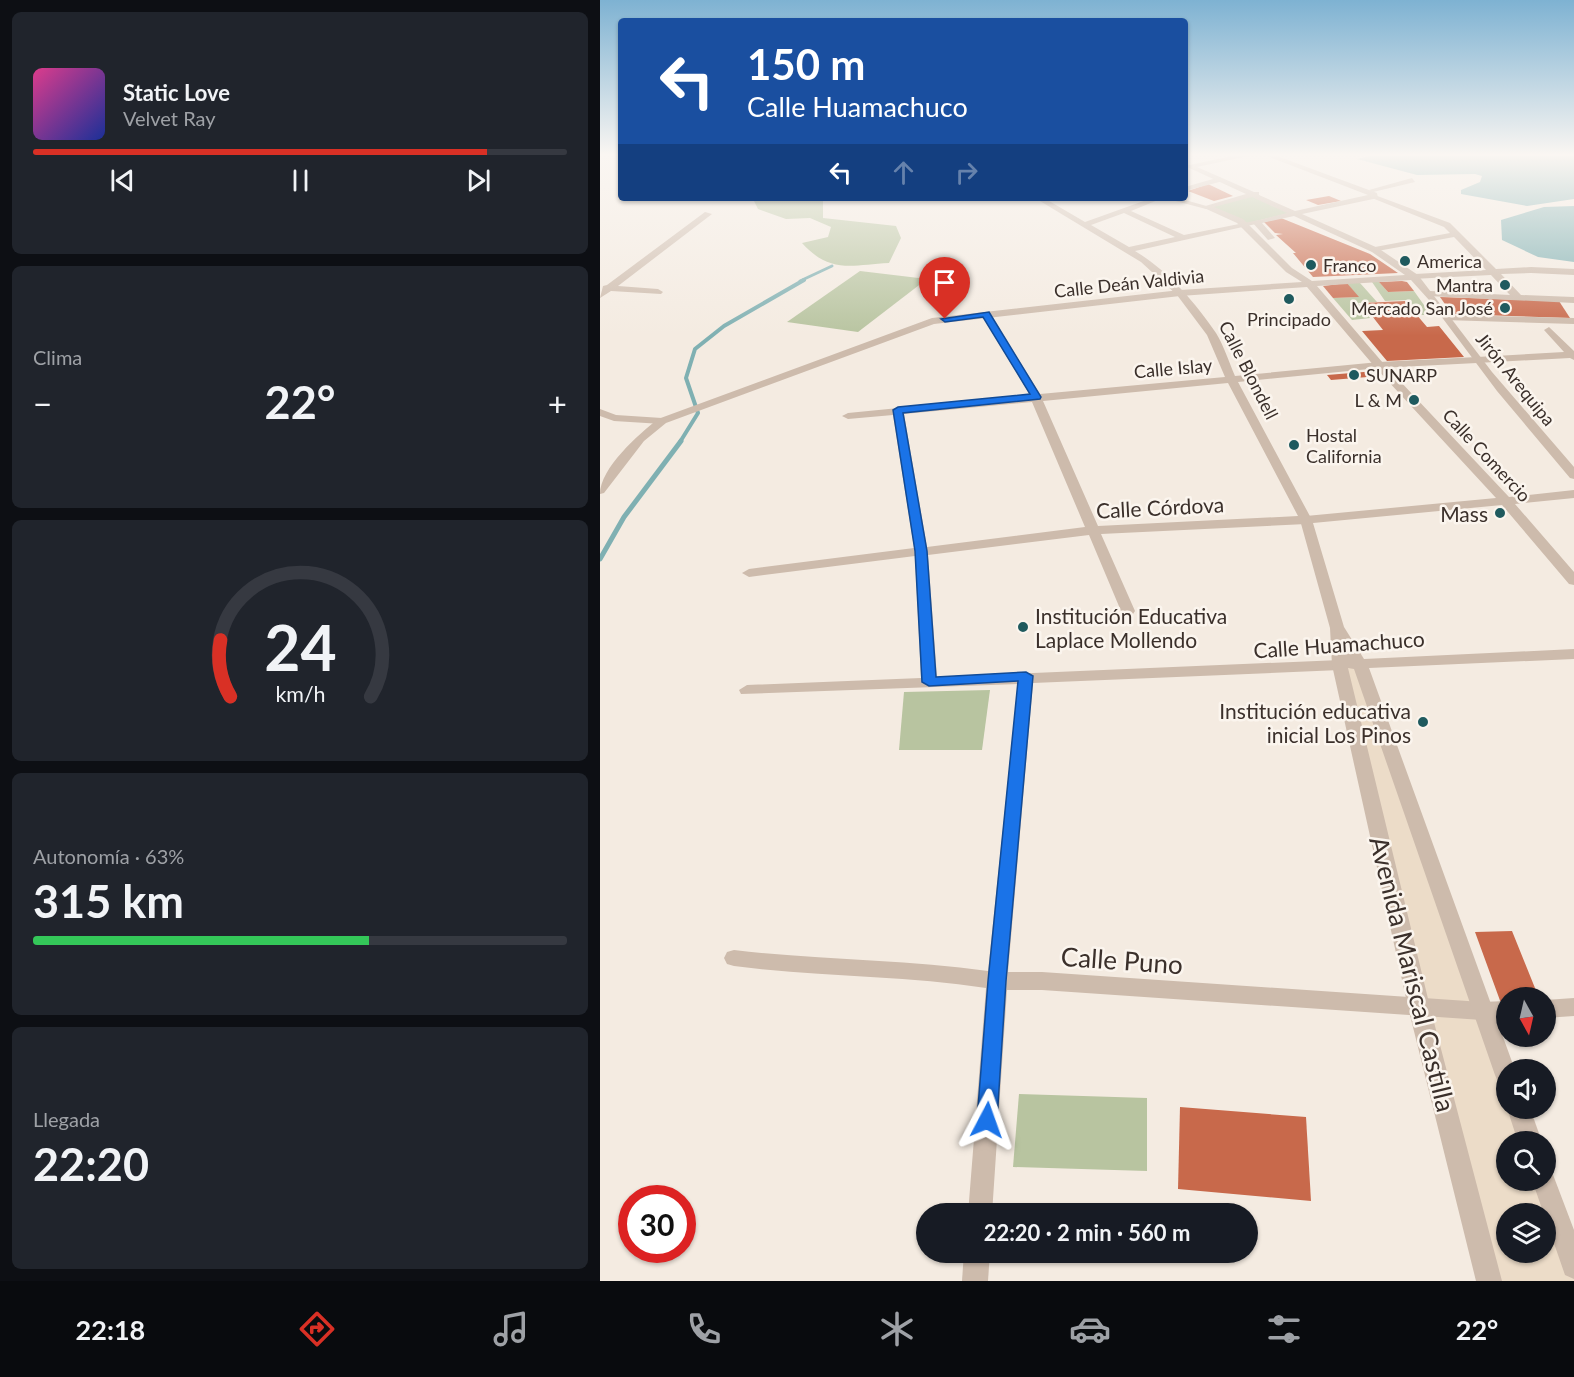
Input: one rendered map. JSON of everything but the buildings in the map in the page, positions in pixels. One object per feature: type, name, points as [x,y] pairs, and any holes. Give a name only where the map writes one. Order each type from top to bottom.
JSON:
[{"type":"street","points":[[603,290],[706,216]]},
{"type":"street","name":"Calle Blondell","points":[[1069,216],[1144,260],[1180,294],[1212,335],[1231,379],[1306,520],[1337,628],[1350,664]]},
{"type":"street","points":[[1084,225],[1111,216]]},
{"type":"street","points":[[1135,216],[1183,238]]},
{"type":"street","name":"Calle Comercio","points":[[1226,216],[1244,224],[1289,270],[1304,279]]},
{"type":"street","points":[[1128,250],[1280,216]]},
{"type":"street","name":"Jirón Arequipa","points":[[1302,216],[1375,250],[1415,277],[1478,360],[1574,475]]},
{"type":"street","points":[[1427,216],[1457,234],[1518,297]]},
{"type":"street","name":"Calle Comercio","points":[[1256,222],[1300,270],[1304,279],[1379,365],[1505,500],[1574,581]]},
{"type":"street","points":[[1375,250],[1457,234]]},
{"type":"street","name":"Calle Deán Valdivia","points":[[662,421],[921,324],[986,314],[1304,279],[1415,277],[1494,271],[1574,272]]},
{"type":"street","points":[[603,290],[658,292]]},
{"type":"street","points":[[1430,294],[1573,301]]},
{"type":"street","points":[[986,314],[1036,397],[1128,611]]},
{"type":"street","points":[[1447,318],[1574,321]]},
{"type":"street","points":[[1549,330],[1573,356]]},
{"type":"street","name":"Calle Islay","points":[[848,416],[1379,365],[1573,356]]},
{"type":"street","points":[[898,410],[921,551],[929,682]]},
{"type":"street","points":[[600,412],[614,418],[662,421]]},
{"type":"street","points":[[600,490],[640,439],[662,421]]},
{"type":"street","name":"Calle Córdova","points":[[749,573],[1095,530],[1306,520],[1574,494]]},
{"type":"street","name":"Calle Huamachuco","points":[[747,690],[1026,676],[1284,669],[1574,654]]},
{"type":"street","name":"Avenida Mariscal Castilla","points":[[1350,664],[1419,1006],[1489,1281]]},
{"type":"street","name":"Avenida Mariscal Castilla","points":[[1350,664],[1500,1059]]},
{"type":"street","points":[[981,1203],[997,981],[1026,676]]},
{"type":"street","name":"Calle Puno","points":[[734,958],[781,964],[945,973],[997,981],[1042,981],[1496,1010]]},
{"type":"street","points":[[1556,1008],[1574,1007]]},
{"type":"street","points":[[1548,1191],[1574,1266]]},
{"type":"street","points":[[975,1281],[976,1263]]},
{"type":"green space","points":[[777,216],[823,216],[823,218],[896,226],[901,238],[889,263],[842,265],[822,259],[802,243],[828,237],[831,227],[810,218],[786,219]]},
{"type":"green space","points":[[1226,216],[1278,216],[1244,224]]},
{"type":"green space","points":[[860,271],[927,279],[858,332],[787,322]]},
{"type":"green space","points":[[1372,282],[1379,282],[1388,292],[1414,291],[1431,315],[1419,315],[1407,300],[1385,301]]},
{"type":"green space","points":[[1347,283],[1360,283],[1377,302],[1358,303],[1370,318],[1352,320],[1333,298],[1358,297]]},
{"type":"green space","points":[[990,690],[982,750],[899,750],[904,692]]},
{"type":"green space","points":[[1019,1094],[1147,1098],[1147,1171],[1013,1167]]},
{"type":"shaded area","points":[[1360,664],[1500,1059],[1496,1059],[1496,1119],[1522,1119],[1526,1131],[1496,1131],[1496,1191],[1548,1191],[1552,1203],[1496,1203],[1496,1263],[1556,1263],[1556,1215],[1574,1266],[1574,1281],[1489,1281],[1340,665]]},
{"type":"water","points":[[1515,216],[1574,216],[1574,262],[1538,257],[1502,240],[1501,220]]},
{"type":"waterway","points":[[800,281],[832,266]]},
{"type":"waterway","points":[[680,442],[698,413],[686,378],[695,349],[724,326],[804,280]]},
{"type":"waterway","points":[[600,559],[624,517],[681,441]]},
{"type":"place","name":"America","points":[[1405,261]]},
{"type":"place","name":"Franco","points":[[1311,265]]},
{"type":"place","name":"Mantra","points":[[1505,285]]},
{"type":"place","name":"Principado","points":[[1289,299]]},
{"type":"place","name":"Mercado San José","points":[[1505,308]]},
{"type":"place","name":"SUNARP","points":[[1354,375]]},
{"type":"place","name":"L & M","points":[[1414,400]]},
{"type":"place","name":"Hostal California","points":[[1294,445]]},
{"type":"place","name":"Mass","points":[[1500,513]]},
{"type":"place","name":"Institución Educativa Laplace Mollendo","points":[[1023,627]]},
{"type":"place","name":"Institución educativa inicial Los Pinos","points":[[1423,722]]},
{"type":"route","points":[[945,319],[986,314],[1036,397],[898,410],[921,551],[929,682],[1026,676],[997,981],[987,1120]]}]
